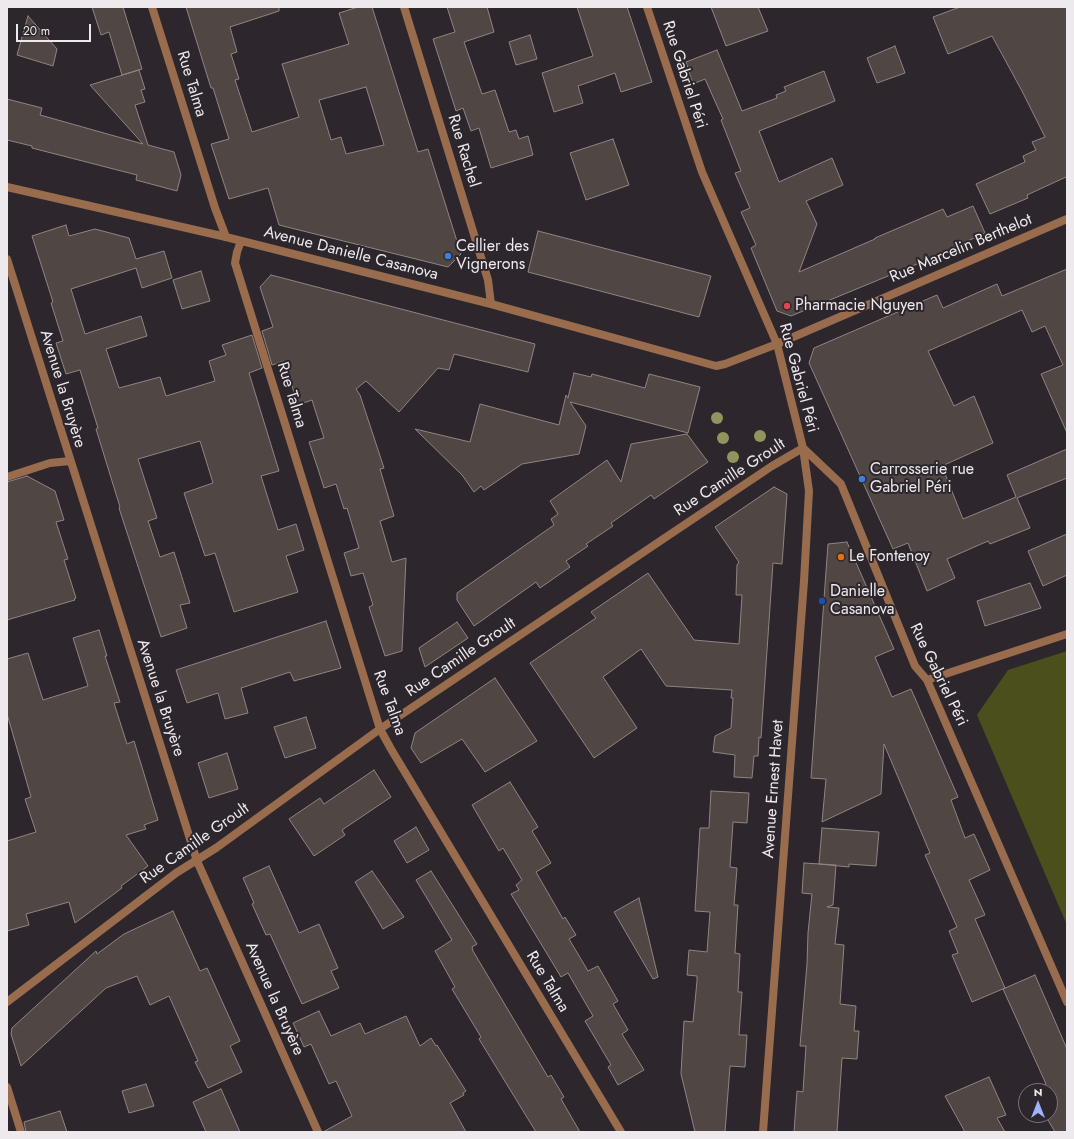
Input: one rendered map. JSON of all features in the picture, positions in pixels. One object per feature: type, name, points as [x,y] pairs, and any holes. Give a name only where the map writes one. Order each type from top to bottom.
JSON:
[{"type":"street","name":"Rue Talma","points":[[152,7],[215,208],[226,237]]},
{"type":"street","name":"Rue Rachel","points":[[404,7],[488,280],[491,304]]},
{"type":"street","name":"Rue Gabriel Péri","points":[[647,7],[702,172],[777,344],[803,448],[841,484],[915,666],[927,680],[1067,1002]]},
{"type":"street","name":"Avenue Danielle Casanova","points":[[7,187],[241,240],[491,304],[716,366],[777,344]]},
{"type":"street","name":"Rue Marcelin Berthelot","points":[[777,344],[1065,220]]},
{"type":"street","points":[[1065,220],[1067,229]]},
{"type":"street","name":"Rue Talma","points":[[241,240],[237,252],[236,263],[380,729],[621,1132]]},
{"type":"street","name":"Avenue la Bruyère","points":[[7,259],[197,861],[318,1132]]},
{"type":"street","name":"Rue Camille Groult","points":[[7,1002],[176,872],[197,861],[380,729],[772,466],[803,448]]},
{"type":"street","name":"Avenue Ernest Havet","points":[[763,1132],[804,581],[809,491],[803,448]]},
{"type":"street","points":[[7,477],[50,463],[70,461]]},
{"type":"street","points":[[927,680],[1067,634]]},
{"type":"street","points":[[7,1087],[21,1132]]},
{"type":"green space","points":[[1067,651],[1067,925],[977,715],[1008,670]]},
{"type":"building","points":[[92,7],[123,7],[142,69],[122,75],[109,32],[101,35]]},
{"type":"building","points":[[186,7],[279,7],[279,11],[230,27],[237,52],[231,54],[239,79],[235,80],[252,132],[299,117],[282,64],[349,44],[339,13],[358,7],[372,7],[418,152],[428,149],[461,254],[448,267],[279,225],[268,188],[229,199],[211,144],[229,139],[213,88],[211,88]],"holes":[[[366,87],[384,145],[346,154],[341,137],[331,140],[319,100]]]},
{"type":"building","points":[[447,7],[487,7],[494,32],[464,42],[482,94],[495,90],[509,132],[516,130],[519,139],[528,136],[533,155],[491,168],[479,128],[471,131],[463,108],[456,111],[433,39],[455,32]]},
{"type":"building","points":[[577,7],[627,7],[652,82],[621,92],[615,73],[578,86],[583,103],[554,112],[542,73],[593,56]]},
{"type":"building","points":[[711,7],[758,7],[768,31],[726,46]]},
{"type":"building","points":[[960,7],[1067,7],[1067,180],[1066,177],[1027,195],[1028,198],[990,214],[976,184],[1025,162],[1023,156],[1036,150],[1032,142],[1045,137],[992,36],[948,54],[933,17]]},
{"type":"building","points":[[28,16],[57,49],[53,66],[17,55]]},
{"type":"building","points":[[530,35],[537,59],[516,65],[509,42]]},
{"type":"building","points":[[895,46],[905,73],[877,83],[867,58]]},
{"type":"building","points":[[717,50],[742,111],[777,98],[776,95],[786,91],[784,87],[824,71],[835,101],[759,131],[779,182],[832,158],[843,185],[806,201],[817,224],[799,272],[943,209],[947,217],[973,206],[985,233],[922,262],[791,316],[777,311],[751,248],[756,245],[741,212],[750,208],[735,173],[741,171],[721,120],[723,119],[705,79],[693,84],[686,62]]},
{"type":"building","points":[[139,70],[145,89],[141,90],[145,102],[135,105],[148,145],[174,152],[181,175],[177,191],[136,180],[137,175],[32,148],[32,146],[7,140],[7,99],[42,108],[40,115],[143,144],[90,85]]},
{"type":"building","points":[[613,139],[629,185],[586,200],[570,153]]},
{"type":"building","points":[[66,225],[69,236],[95,229],[129,238],[136,259],[164,251],[172,278],[142,288],[136,268],[71,289],[85,334],[141,316],[147,336],[106,349],[119,388],[160,377],[166,396],[215,381],[209,361],[226,355],[222,345],[252,335],[262,368],[249,373],[279,471],[261,476],[278,530],[296,524],[304,550],[286,556],[298,592],[234,612],[215,553],[205,556],[184,493],[213,483],[200,441],[138,459],[157,518],[148,521],[160,557],[174,552],[190,603],[180,605],[187,628],[161,637],[119,508],[120,507],[96,429],[98,428],[80,370],[66,374],[56,343],[63,341],[51,303],[53,302],[32,236]]},
{"type":"building","points":[[538,231],[711,276],[699,317],[528,272]]},
{"type":"building","points":[[1067,269],[1067,433],[1041,374],[1063,365],[1045,326],[1032,332],[1022,310],[928,351],[954,406],[974,396],[993,443],[942,466],[963,519],[1016,497],[1007,475],[1067,449],[1067,478],[1017,498],[1030,528],[990,544],[988,541],[947,559],[955,578],[927,591],[908,543],[893,549],[809,363],[814,348],[937,295],[943,308],[997,284],[1002,296]]},
{"type":"building","points":[[201,271],[210,301],[182,309],[173,280]]},
{"type":"building","points":[[271,275],[535,344],[528,372],[454,354],[449,370],[438,368],[399,412],[366,381],[356,389],[360,395],[384,468],[380,469],[394,516],[380,521],[392,562],[406,558],[402,651],[385,656],[369,607],[373,605],[363,573],[351,576],[344,553],[359,548],[347,508],[344,509],[336,484],[324,488],[309,442],[324,438],[312,400],[298,405],[284,361],[272,365],[262,331],[273,327],[260,287]]},
{"type":"building","points":[[574,373],[591,377],[592,374],[645,388],[649,374],[700,387],[688,433],[570,402],[586,426],[579,454],[522,464],[484,490],[481,486],[474,492],[462,475],[415,429],[470,442],[480,404],[559,425],[566,395],[568,398]]},
{"type":"building","points":[[687,434],[708,462],[654,499],[651,495],[611,523],[613,526],[586,544],[588,546],[566,561],[570,567],[540,588],[536,582],[474,626],[457,600],[457,593],[554,525],[551,519],[558,514],[550,501],[607,460],[621,482],[631,444]]},
{"type":"building","points":[[27,476],[55,491],[64,520],[56,522],[68,559],[64,560],[76,598],[74,599],[75,600],[7,620],[7,482]]},
{"type":"building","points":[[774,487],[787,494],[782,564],[773,563],[761,738],[759,737],[758,756],[754,756],[752,778],[734,777],[735,755],[713,752],[715,736],[731,728],[733,698],[731,698],[732,690],[666,686],[641,649],[603,677],[637,728],[594,758],[530,663],[596,618],[591,612],[648,573],[694,640],[739,644],[742,595],[736,595],[737,565],[739,562],[715,527]]},
{"type":"building","points":[[1067,534],[1067,575],[1043,586],[1028,551]]},
{"type":"building","points":[[847,542],[894,649],[875,657],[892,697],[911,689],[958,797],[951,800],[965,838],[974,834],[990,870],[969,880],[985,915],[975,919],[1005,988],[972,1002],[952,955],[958,953],[949,931],[957,927],[925,855],[930,853],[884,744],[881,794],[822,822],[826,779],[811,778],[828,544]]},
{"type":"building","points":[[1030,583],[1041,608],[985,626],[977,601]]},
{"type":"building","points":[[326,621],[341,668],[294,681],[290,672],[241,688],[248,713],[225,719],[218,693],[187,703],[176,670]]},
{"type":"building","points":[[457,622],[468,638],[425,667],[419,648]]},
{"type":"building","points":[[99,630],[107,656],[105,656],[120,702],[114,703],[127,744],[134,741],[158,820],[144,825],[146,829],[126,835],[148,866],[121,886],[122,888],[75,923],[69,902],[26,914],[29,925],[7,931],[7,841],[36,832],[25,799],[31,797],[7,714],[7,659],[28,653],[43,700],[88,686],[73,638]]},
{"type":"building","points":[[495,678],[537,741],[485,772],[462,739],[421,763],[411,748],[415,733]]},
{"type":"building","points":[[306,717],[316,748],[285,758],[274,727]]},
{"type":"building","points":[[227,753],[238,789],[209,798],[198,763]]},
{"type":"building","points":[[374,770],[391,797],[342,830],[345,835],[314,856],[289,819],[320,798],[324,804]]},
{"type":"building","points":[[510,782],[538,827],[532,831],[551,863],[536,872],[563,919],[565,917],[576,935],[569,939],[588,971],[598,966],[618,1001],[613,1004],[628,1030],[622,1034],[644,1070],[618,1085],[608,1067],[611,1065],[585,1021],[593,1016],[568,973],[561,977],[511,894],[519,890],[516,885],[522,880],[503,848],[499,851],[472,805]]},
{"type":"building","points":[[711,791],[749,793],[747,823],[733,822],[730,867],[737,868],[734,905],[738,905],[735,953],[740,954],[738,992],[742,992],[739,1035],[747,1035],[745,1067],[730,1066],[725,1132],[695,1132],[681,1074],[684,1021],[693,1022],[697,981],[697,976],[687,975],[689,950],[707,952],[710,912],[695,911],[700,828],[709,828]]},
{"type":"building","points":[[416,827],[429,850],[407,863],[394,841]]},
{"type":"building","points":[[822,828],[879,832],[876,866],[849,864],[849,867],[819,864]]},
{"type":"building","points":[[804,863],[836,865],[833,905],[827,907],[839,908],[835,944],[844,945],[840,1004],[856,1006],[854,1031],[859,1031],[857,1059],[842,1058],[837,1132],[794,1132],[797,1091],[803,1092],[806,1046],[800,1046],[812,894],[802,893]]},
{"type":"building","points":[[269,866],[299,933],[319,924],[338,968],[331,971],[339,988],[302,1004],[270,934],[266,935],[252,904],[254,903],[243,878]]},
{"type":"building","points":[[372,871],[404,917],[383,929],[355,882]]},
{"type":"building","points":[[431,871],[477,944],[472,947],[473,951],[548,1077],[551,1075],[564,1097],[561,1099],[580,1132],[536,1132],[479,1039],[481,1037],[452,989],[455,987],[435,951],[452,940],[416,880]]},
{"type":"building","points":[[639,898],[658,977],[653,979],[614,912]]},
{"type":"building","points":[[173,911],[200,971],[207,968],[240,1041],[230,1046],[242,1072],[208,1088],[195,1062],[198,1061],[169,996],[150,1005],[137,976],[106,988],[21,1066],[11,1034],[12,1028],[96,951],[97,954],[124,934]]},
{"type":"building","points":[[1035,975],[1067,1049],[1067,1132],[1055,1132],[1050,1123],[1058,1123],[1058,1083],[1046,1083],[1003,989]]},
{"type":"building","points":[[319,1011],[331,1036],[360,1023],[365,1034],[406,1016],[420,1046],[431,1038],[466,1091],[463,1093],[464,1095],[450,1103],[466,1132],[323,1132],[352,1116],[336,1081],[329,1084],[311,1044],[304,1047],[293,1023]]},
{"type":"building","points":[[989,1077],[1006,1115],[997,1118],[1005,1132],[965,1132],[945,1096]]},
{"type":"building","points":[[146,1084],[154,1106],[129,1113],[122,1091]]},
{"type":"building","points":[[221,1089],[240,1132],[206,1132],[193,1102]]},
{"type":"building","points":[[60,1111],[67,1132],[26,1132],[24,1122]]},
{"type":"place","name":"Cellier des Vignerons","points":[[448,256]]},
{"type":"place","name":"Pharmacie Nguyen","points":[[787,306]]},
{"type":"place","name":"Carrosserie rue Gabriel Péri","points":[[862,479]]},
{"type":"place","name":"Le Fontenoy","points":[[841,557]]},
{"type":"place","name":"Danielle Casanova","points":[[822,601]]}]
